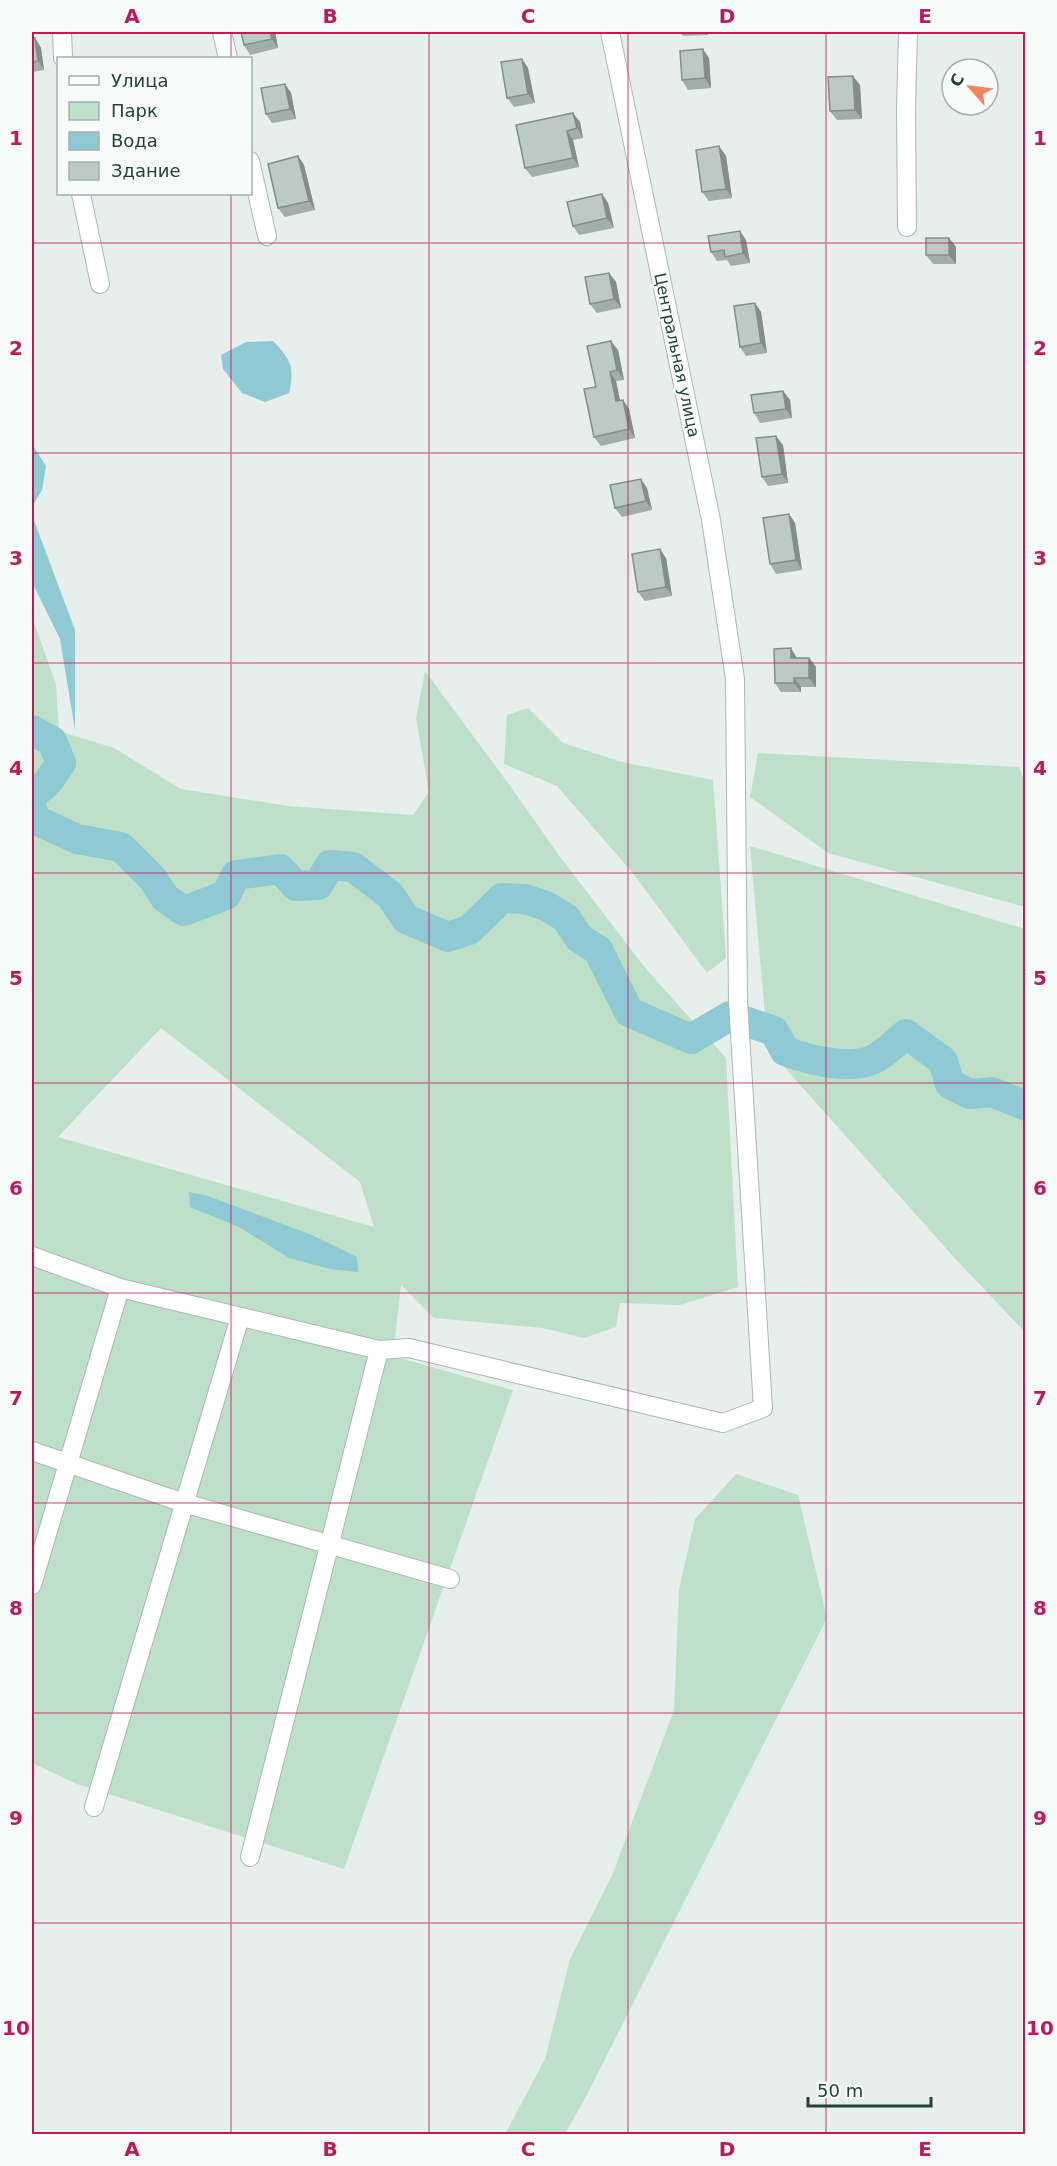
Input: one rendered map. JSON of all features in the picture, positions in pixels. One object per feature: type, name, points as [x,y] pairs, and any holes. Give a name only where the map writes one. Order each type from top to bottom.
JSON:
[{"type":"street","points":[[62,32],[63,57]]},
{"type":"street","points":[[222,32],[228,57]]},
{"type":"street","name":"Центральная улица","points":[[379,1350],[408,1348],[723,1423],[763,1408],[738,1001],[735,679],[711,520],[610,32]]},
{"type":"street","points":[[907,228],[908,32]]},
{"type":"street","points":[[252,170],[267,236]]},
{"type":"street","points":[[81,195],[100,284]]},
{"type":"street","points":[[32,1256],[120,1288],[379,1350],[250,1857]]},
{"type":"street","points":[[32,1585],[120,1288]]},
{"type":"street","points":[[94,1807],[240,1317]]},
{"type":"street","points":[[32,1451],[184,1503],[450,1579]]},
{"type":"green space","points":[[32,617],[56,684],[59,731],[114,748],[181,789],[288,806],[413,815],[429,792],[416,718],[425,671],[558,854],[646,969],[726,1058],[738,1287],[680,1305],[620,1303],[616,1327],[584,1338],[542,1328],[434,1318],[401,1285],[393,1356],[513,1390],[344,1869],[77,1784],[32,1763]],"holes":[[[161,1028],[360,1182],[374,1227],[58,1137]]]},
{"type":"green space","points":[[528,708],[563,743],[622,762],[713,780],[726,958],[707,973],[632,872],[557,786],[504,764],[507,715]]},
{"type":"green space","points":[[758,753],[1019,767],[1025,782],[1025,907],[828,853],[750,797]]},
{"type":"green space","points":[[750,846],[1025,929],[1025,1332],[961,1265],[768,1049]]},
{"type":"green space","points":[[736,1474],[798,1495],[827,1618],[588,2093],[565,2134],[505,2134],[545,2059],[570,1959],[613,1873],[674,1710],[679,1589],[695,1519]]},
{"type":"water","points":[[273,341],[288,359],[292,377],[289,393],[265,402],[242,393],[223,369],[221,355],[246,342]]},
{"type":"water","points":[[32,444],[46,466],[42,490],[32,507]]},
{"type":"water","points":[[32,515],[75,630],[75,730],[60,639],[32,582]]},
{"type":"water","points":[[189,1192],[208,1196],[312,1235],[357,1257],[358,1272],[330,1269],[289,1258],[239,1227],[190,1207]]},
{"type":"building","points":[[241,32],[270,32],[272,39],[244,45]]},
{"type":"building","points":[[35,38],[38,61],[32,62],[32,39]]},
{"type":"building","points":[[703,49],[705,78],[682,80],[680,51]]},
{"type":"building","points":[[522,59],[528,94],[507,98],[501,62]]},
{"type":"building","points":[[853,76],[855,110],[830,111],[828,77]]},
{"type":"building","points":[[285,84],[290,109],[266,114],[261,88]]},
{"type":"building","points":[[573,113],[577,128],[567,131],[573,158],[525,168],[516,125]]},
{"type":"building","points":[[719,146],[726,189],[702,192],[696,150]]},
{"type":"building","points":[[298,156],[309,201],[278,208],[268,164]]},
{"type":"building","points":[[602,194],[607,218],[573,226],[567,202]]},
{"type":"building","points":[[740,231],[743,253],[725,257],[724,250],[711,252],[708,236]]},
{"type":"building","points":[[926,238],[949,238],[949,255],[926,255]]},
{"type":"building","points":[[609,273],[614,299],[590,304],[585,277]]},
{"type":"building","points":[[755,303],[761,343],[740,347],[734,306]]},
{"type":"building","points":[[611,341],[617,370],[610,372],[616,401],[623,400],[629,429],[594,437],[584,389],[596,387],[587,346]]},
{"type":"building","points":[[783,391],[786,409],[754,413],[751,395]]},
{"type":"building","points":[[776,436],[782,474],[762,477],[756,438]]},
{"type":"building","points":[[641,479],[646,501],[615,508],[610,485]]},
{"type":"building","points":[[789,514],[796,560],[770,564],[763,518]]},
{"type":"building","points":[[660,549],[666,587],[638,592],[632,554]]},
{"type":"building","points":[[791,648],[791,658],[809,658],[809,678],[794,678],[794,683],[775,683],[774,649]]},
{"type":"waterway","points":[[32,730],[52,741],[61,763],[47,783],[32,795]]},
{"type":"waterway","points":[[32,809],[36,820],[77,839],[121,847],[153,879],[165,898],[184,911],[226,895],[236,875],[280,869],[296,886],[318,885],[330,865],[353,867],[390,895],[406,919],[448,937],[469,930],[502,898],[525,899],[546,906],[566,918],[579,938],[598,950],[629,1012],[691,1039],[730,1016],[774,1031],[785,1051],[805,1058],[852,1064],[876,1058],[906,1034],[943,1061],[950,1084],[970,1094],[992,1092],[1026,1106]]}]
